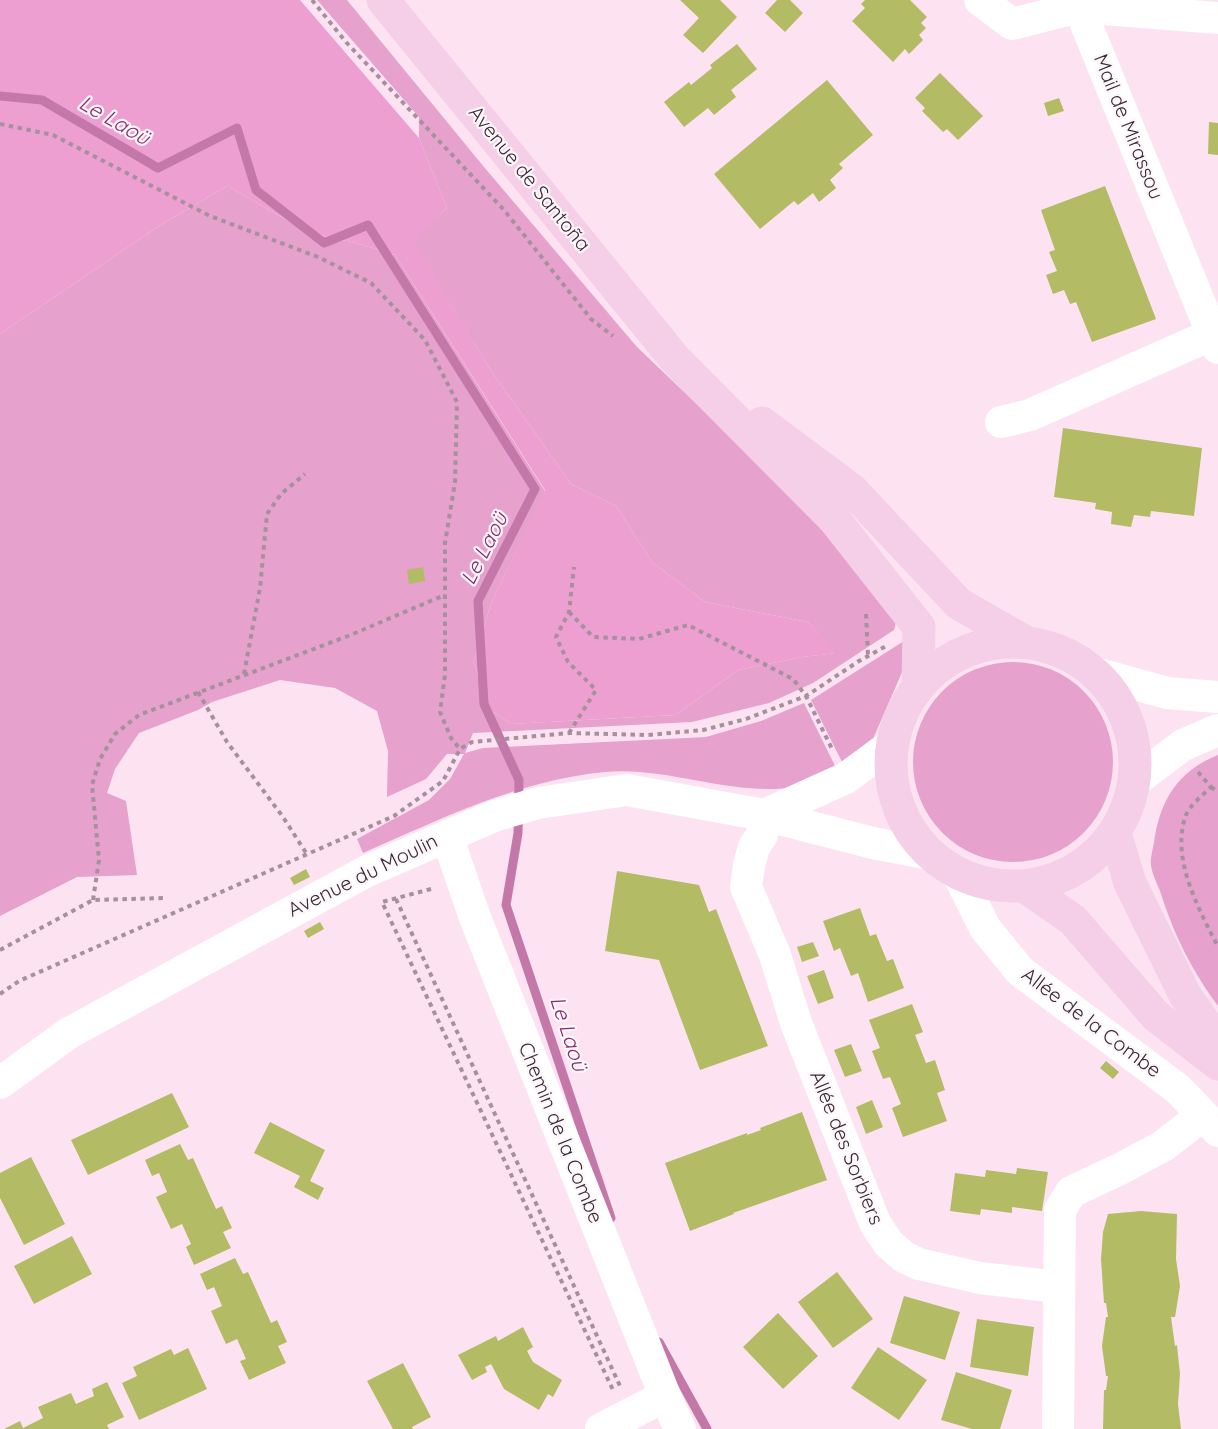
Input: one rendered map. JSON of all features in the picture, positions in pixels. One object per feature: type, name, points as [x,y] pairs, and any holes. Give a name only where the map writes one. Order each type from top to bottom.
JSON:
[{"type":"main road","name":"Avenue de Santoña","points":[[383,0],[675,358],[834,519],[919,627],[918,686]]},
{"type":"main road","name":"Avenue de Santoña","points":[[675,358],[852,490],[959,604],[1024,641]]},
{"type":"main road","points":[[1024,641],[1062,651],[1095,672],[1120,704],[1134,741],[1135,781],[1128,808],[1115,833],[1090,860],[1059,878],[1024,886],[990,884],[958,874],[930,854],[906,823],[892,785],[892,744],[901,714],[918,686],[948,660],[984,644],[1024,641]]},
{"type":"main road","points":[[1115,833],[1130,883],[1185,994],[1218,1042]]},
{"type":"main road","points":[[1024,886],[1073,920],[1156,1016],[1218,1064]]},
{"type":"street","points":[[980,0],[1012,24],[1078,3],[1218,18]]},
{"type":"street","name":"Mail de Mirassou","points":[[1078,3],[1208,298],[1215,341]]},
{"type":"street","points":[[1001,422],[1030,415],[1215,341]]},
{"type":"street","points":[[1095,672],[1167,693],[1218,698]]},
{"type":"street","points":[[1135,781],[1184,745],[1218,730]]},
{"type":"street","points":[[764,815],[846,778],[892,744]]},
{"type":"street","name":"Avenue du Moulin","points":[[0,1083],[69,1033],[367,871],[494,816],[538,803],[627,790],[764,815],[873,843],[930,854]]},
{"type":"street","name":"Allée des Sorbiers","points":[[764,815],[762,835],[754,847],[746,887],[775,955],[796,1023],[875,1223],[888,1243],[903,1257],[919,1264],[980,1278],[1058,1287]]},
{"type":"street","name":"Chemin de la Combe","points":[[447,836],[474,915],[664,1396],[680,1429]]},
{"type":"street","name":"Allée de la Combe","points":[[958,874],[985,928],[1020,971],[1178,1089],[1210,1123]]},
{"type":"street","points":[[1058,1429],[1060,1210],[1071,1192],[1210,1123]]},
{"type":"street","points":[[601,1429],[664,1396]]},
{"type":"path","points":[[0,124],[53,135],[210,216],[318,257],[371,283],[425,340],[457,402],[455,482],[445,543],[445,675],[440,712],[451,738],[460,749]]},
{"type":"path","points":[[244,675],[260,588],[267,514],[281,494],[305,474]]},
{"type":"path","points":[[569,733],[596,690],[568,662],[556,637],[569,612],[574,567]]},
{"type":"path","points":[[93,900],[99,860],[92,785],[100,759],[115,734],[139,715],[348,636],[445,595]]},
{"type":"path","points":[[569,612],[593,638],[639,639],[688,625],[793,680],[806,696],[835,756]]},
{"type":"path","points":[[0,994],[19,981],[308,856],[394,816],[443,781],[460,749],[472,742],[569,733],[648,735],[703,730],[746,719],[806,696],[889,644]]},
{"type":"path","points":[[198,692],[227,741],[283,817],[308,856]]},
{"type":"path","points":[[1197,771],[1211,788],[1218,792]]},
{"type":"path","points":[[1211,788],[1186,813],[1181,844],[1192,895],[1218,947]]},
{"type":"path","points":[[431,889],[382,902],[615,1392]]},
{"type":"path","points":[[0,950],[93,900],[163,898]]},
{"type":"path","points":[[396,899],[621,1389]]},
{"type":"shaded area","points":[[0,0],[300,0],[419,138],[447,208],[415,242],[488,366],[571,484],[616,506],[652,562],[705,602],[808,622],[837,653],[802,657],[738,670],[676,715],[511,724],[490,710],[473,662],[492,601],[545,490],[395,255],[356,243],[310,233],[227,186],[159,226],[0,334]]},
{"type":"shaded area","points":[[317,0],[347,0],[484,167],[637,347],[766,470],[899,610],[894,630],[813,683],[769,703],[692,722],[473,733],[465,753],[483,748],[706,737],[761,721],[804,703],[838,772],[800,786],[772,789],[724,785],[628,771],[573,776],[511,792],[481,803],[363,853],[357,839],[429,800],[450,779],[464,754],[447,754],[426,779],[387,797],[388,751],[377,711],[335,688],[280,680],[212,702],[198,710],[139,733],[115,769],[107,793],[126,801],[137,875],[77,877],[0,916],[0,334],[159,226],[227,186],[310,233],[356,243],[395,255],[545,491],[492,601],[473,662],[490,710],[511,724],[676,715],[738,670],[802,657],[836,653],[808,622],[705,602],[652,562],[616,506],[571,484],[488,366],[414,242],[447,208],[419,138],[419,117]]},
{"type":"shaded area","points":[[904,641],[903,670],[873,739],[845,768],[811,700]]},
{"type":"shaded area","points":[[1013,662],[1032,664],[1051,670],[1084,691],[1105,724],[1111,743],[1113,762],[1111,781],[1105,800],[1084,833],[1051,854],[1032,860],[1013,862],[994,860],[975,854],[942,833],[921,800],[915,781],[913,762],[915,743],[921,724],[942,691],[975,670],[994,664]]},
{"type":"shaded area","points":[[1218,755],[1218,1006],[1191,965],[1177,937],[1153,875],[1151,862],[1157,827],[1166,800],[1182,778],[1192,769]]},
{"type":"building","points":[[680,0],[720,0],[737,17],[703,53],[683,35],[699,18]]},
{"type":"building","points":[[777,0],[790,0],[803,13],[785,32],[765,13]]},
{"type":"building","points":[[865,0],[910,0],[927,17],[921,23],[926,28],[919,35],[923,40],[909,54],[905,49],[893,62],[852,21],[865,8],[861,4]]},
{"type":"building","points":[[737,44],[757,69],[731,90],[736,97],[714,115],[708,108],[684,127],[664,102],[689,82],[691,85],[712,68],[710,65]]},
{"type":"building","points":[[940,73],[983,116],[958,140],[947,129],[943,132],[922,111],[925,108],[915,98]]},
{"type":"building","points":[[827,80],[873,135],[839,164],[843,168],[830,180],[836,188],[819,202],[813,193],[798,205],[794,201],[760,229],[714,174]]},
{"type":"building","points":[[1059,98],[1064,111],[1048,116],[1044,103]]},
{"type":"building","points":[[1209,122],[1218,123],[1218,155],[1208,154]]},
{"type":"building","points":[[1105,186],[1156,319],[1092,342],[1076,302],[1070,304],[1064,290],[1053,294],[1046,275],[1057,271],[1049,252],[1055,250],[1041,210]]},
{"type":"building","points":[[1063,428],[1202,448],[1194,516],[1151,511],[1150,517],[1134,515],[1131,527],[1111,524],[1112,512],[1095,509],[1096,503],[1054,497]]},
{"type":"building","points":[[423,567],[425,581],[409,584],[407,570]]},
{"type":"building","points":[[306,869],[310,877],[294,885],[290,878]]},
{"type":"building","points":[[617,871],[699,885],[709,912],[716,909],[768,1046],[700,1070],[659,960],[605,951]]},
{"type":"building","points":[[860,908],[870,936],[876,934],[887,961],[893,959],[904,988],[868,1002],[858,973],[851,976],[840,948],[834,951],[823,921]]},
{"type":"building","points":[[320,922],[324,929],[308,938],[304,931]]},
{"type":"building","points":[[813,942],[819,956],[802,962],[797,947]]},
{"type":"building","points":[[824,970],[834,998],[818,1004],[807,976]]},
{"type":"building","points":[[912,1004],[923,1032],[915,1035],[926,1063],[935,1060],[945,1090],[937,1093],[947,1121],[903,1137],[892,1108],[901,1104],[890,1077],[883,1079],[872,1051],[880,1048],[869,1020]]},
{"type":"building","points":[[851,1044],[862,1071],[845,1077],[834,1050]]},
{"type":"building","points":[[1106,1061],[1119,1072],[1113,1079],[1100,1068]]},
{"type":"building","points":[[172,1093],[189,1127],[88,1175],[71,1140]]},
{"type":"building","points":[[872,1100],[883,1127],[866,1134],[856,1107]]},
{"type":"building","points":[[802,1112],[827,1180],[733,1213],[690,1231],[665,1163],[761,1130],[760,1128]]},
{"type":"building","points":[[270,1122],[325,1150],[310,1181],[324,1188],[318,1200],[294,1187],[300,1176],[254,1153]]},
{"type":"building","points":[[180,1144],[188,1160],[193,1158],[216,1209],[222,1206],[232,1228],[223,1232],[231,1248],[194,1265],[186,1247],[191,1244],[182,1224],[171,1229],[156,1197],[167,1192],[159,1173],[152,1176],[145,1160]]},
{"type":"building","points":[[31,1157],[65,1224],[24,1245],[0,1198],[0,1173]]},
{"type":"building","points":[[1017,1168],[1048,1172],[1042,1211],[1012,1207],[1012,1213],[981,1209],[980,1215],[950,1211],[955,1173],[985,1177],[986,1170],[1016,1174]]},
{"type":"building","points":[[1141,1211],[1177,1214],[1176,1259],[1180,1286],[1175,1317],[1171,1317],[1180,1374],[1178,1404],[1181,1429],[1103,1429],[1104,1390],[1106,1390],[1108,1376],[1106,1376],[1102,1346],[1106,1317],[1108,1317],[1106,1303],[1104,1303],[1101,1259],[1103,1232],[1108,1214]]},
{"type":"building","points":[[72,1236],[92,1274],[34,1304],[14,1266]]},
{"type":"building","points":[[235,1258],[243,1274],[248,1272],[271,1323],[277,1320],[287,1342],[278,1346],[286,1363],[249,1380],[240,1361],[246,1359],[237,1339],[226,1344],[211,1311],[222,1306],[214,1287],[207,1290],[200,1274]]},
{"type":"building","points":[[837,1272],[873,1319],[833,1348],[798,1302]]},
{"type":"building","points":[[904,1296],[960,1312],[945,1360],[890,1343]]},
{"type":"building","points":[[778,1313],[818,1356],[783,1389],[743,1347]]},
{"type":"building","points":[[977,1319],[1034,1327],[1028,1376],[970,1367]]},
{"type":"building","points":[[523,1327],[533,1347],[527,1351],[533,1362],[562,1380],[553,1397],[548,1394],[539,1410],[504,1389],[491,1364],[485,1367],[487,1372],[472,1380],[458,1355],[496,1336],[498,1341]]},
{"type":"building","points":[[878,1347],[927,1380],[899,1420],[851,1388]]},
{"type":"building","points":[[188,1348],[207,1389],[139,1420],[122,1383],[137,1376],[133,1367],[171,1349],[174,1355]]},
{"type":"building","points":[[403,1363],[431,1417],[412,1427],[413,1429],[393,1429],[367,1381]]},
{"type":"building","points":[[956,1372],[1012,1390],[1000,1429],[972,1429],[941,1420]]},
{"type":"building","points":[[107,1382],[124,1417],[107,1425],[109,1429],[4,1429],[20,1421],[23,1428],[43,1418],[38,1407],[71,1393],[76,1404],[94,1396],[92,1389]]},
{"type":"waterway","name":"Le Laoü","points":[[0,96],[42,100],[158,168],[237,128],[256,190],[324,243],[368,225],[535,489],[478,601],[484,704],[519,780],[518,833],[506,905],[611,1218]]},
{"type":"waterway","name":"Le Laoü","points":[[659,1342],[707,1429]]}]
